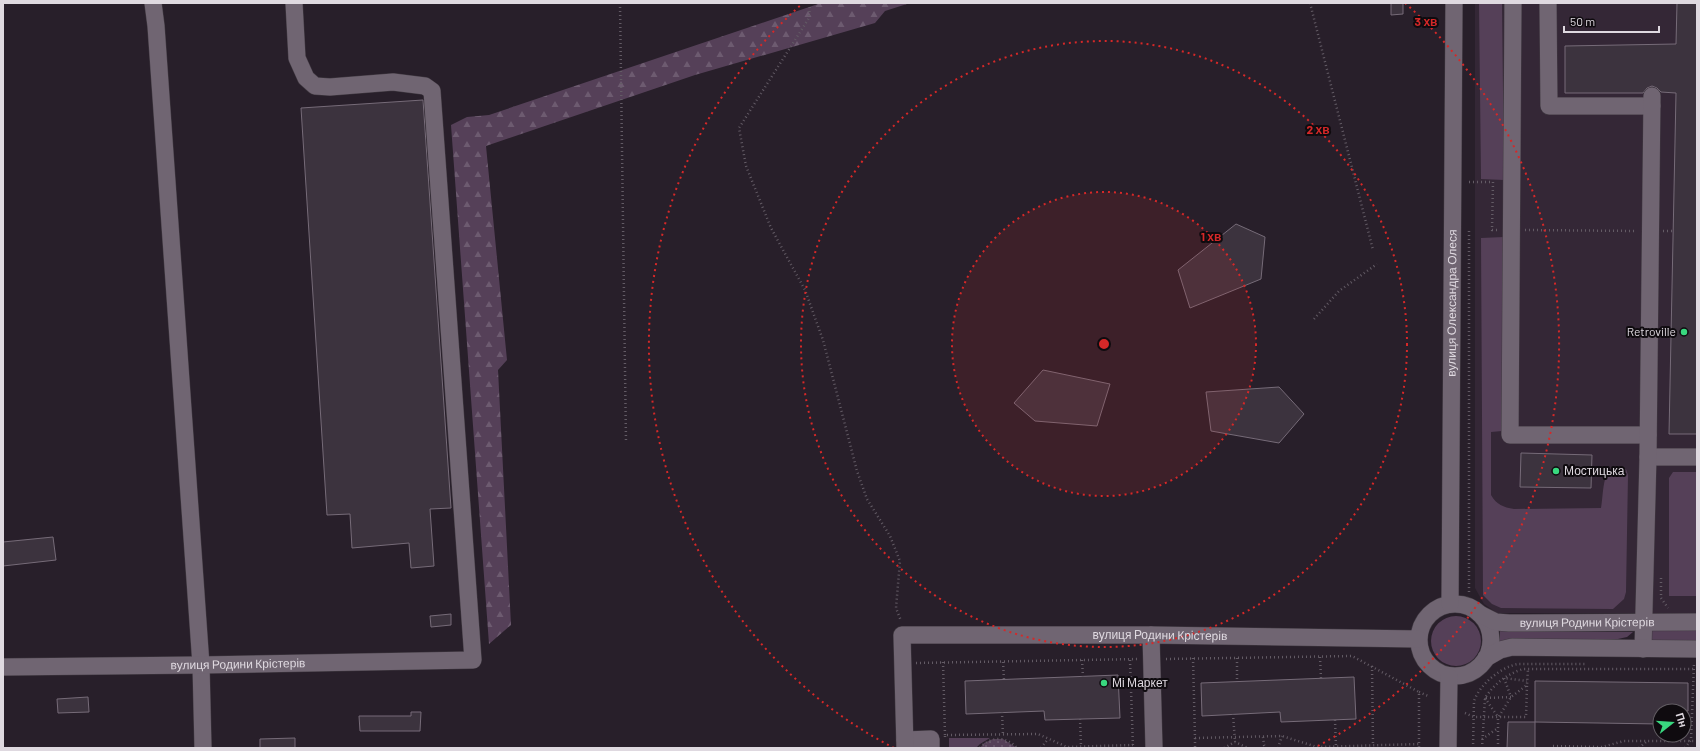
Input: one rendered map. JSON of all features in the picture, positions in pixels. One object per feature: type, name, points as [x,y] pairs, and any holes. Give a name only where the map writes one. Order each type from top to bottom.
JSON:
[{"type":"street","points":[[153,3],[157,34],[201,665],[203,748]]},
{"type":"street","name":"вулиця Родини Крістерів","points":[[3,667],[473,660],[432,91],[425,86],[393,82],[330,87],[315,86],[306,78],[296,58],[294,3]]},
{"type":"street","name":"вулиця Олександра Олеся","points":[[1450,604],[1454,3]]},
{"type":"street","points":[[1513,3],[1510,435],[1648,435]]},
{"type":"street","points":[[1548,3],[1549,106],[1652,101],[1648,457],[1642,648]]},
{"type":"street","points":[[1648,457],[1697,457]]},
{"type":"street","points":[[1450,604],[1468,607],[1480,614],[1490,631],[1490,648],[1486,658],[1480,666],[1472,673],[1462,676],[1449,677],[1437,673],[1427,665],[1421,654],[1418,639],[1421,626],[1425,618],[1438,608],[1450,604]]},
{"type":"street","name":"вулиця Родини Крістерів","points":[[1480,614],[1496,622],[1509,623],[1697,622]]},
{"type":"street","points":[[902,635],[905,744],[931,739],[938,745]]},
{"type":"street","name":"вулиця Родини Крістерів","points":[[902,635],[1150,635],[1418,639]]},
{"type":"street","points":[[1150,635],[1154,748]]},
{"type":"street","name":"вулиця Родини Крістерів","points":[[1486,658],[1500,650],[1512,646],[1642,648],[1696,659]]},
{"type":"street","points":[[1448,748],[1449,677]]},
{"type":"path","points":[[620,3],[626,442]]},
{"type":"path","points":[[810,3],[809,18],[739,128],[746,166],[771,228],[805,290],[823,340],[857,471],[867,499],[890,536],[900,561],[896,608],[902,624],[902,635]]},
{"type":"path","points":[[1310,3],[1373,250]]},
{"type":"path","points":[[1468,174],[1468,190]]},
{"type":"path","points":[[1468,182],[1493,182],[1492,230],[1673,231]]},
{"type":"path","points":[[1469,229],[1469,592]]},
{"type":"path","points":[[1314,319],[1339,291],[1377,264]]},
{"type":"path","points":[[1661,576],[1661,598],[1673,613]]},
{"type":"path","points":[[1320,657],[1320,678]]},
{"type":"path","points":[[1193,658],[1195,748]]},
{"type":"path","points":[[1237,658],[1237,682]]},
{"type":"path","points":[[1687,664],[1696,659]]},
{"type":"path","points":[[1692,722],[1696,659]]},
{"type":"path","points":[[1082,660],[1083,676]]},
{"type":"path","points":[[945,735],[1003,737],[1038,734],[1067,747],[1133,746],[1130,660]]},
{"type":"path","points":[[938,745],[945,735],[943,662]]},
{"type":"path","points":[[1003,662],[1004,680]]},
{"type":"path","points":[[1473,748],[1474,701],[1480,690],[1502,670],[1508,666],[1518,664],[1588,664]]},
{"type":"path","points":[[1372,666],[1374,745]]},
{"type":"path","points":[[1482,748],[1485,698],[1489,692],[1504,678],[1512,673],[1528,669],[1695,669]]},
{"type":"path","points":[[1465,713],[1474,717],[1483,718],[1526,718],[1528,669]]},
{"type":"path","points":[[1504,678],[1527,681]]},
{"type":"path","points":[[1504,678],[1511,697]]},
{"type":"path","points":[[1498,748],[1498,718],[1511,697],[1527,685]]},
{"type":"path","points":[[1419,692],[1428,696]]},
{"type":"path","points":[[1485,698],[1511,697]]},
{"type":"path","points":[[1485,698],[1498,718]]},
{"type":"path","points":[[1002,712],[1003,737],[1017,748]]},
{"type":"path","points":[[1233,714],[1235,742]]},
{"type":"path","points":[[1080,719],[1081,746]]},
{"type":"path","points":[[1335,720],[1336,746]]},
{"type":"path","points":[[1482,739],[1498,728]]},
{"type":"path","points":[[1194,738],[1282,736],[1317,748],[1336,746],[1359,747],[1374,745],[1391,746],[1419,744],[1419,748]]},
{"type":"path","points":[[1278,748],[1282,736]]},
{"type":"path","points":[[980,748],[984,743],[1003,737]]},
{"type":"path","points":[[1263,737],[1266,748]]},
{"type":"path","points":[[1041,748],[1048,739]]},
{"type":"path","points":[[1551,748],[1551,746],[1602,747],[1624,741],[1652,741]]},
{"type":"path","points":[[1639,748],[1646,741]]},
{"type":"path","points":[[1224,748],[1235,742],[1248,748]]},
{"type":"path","points":[[1302,748],[1304,743]]},
{"type":"shaded area","points":[[1475,3],[1697,3],[1697,613],[1497,613],[1484,604],[1475,588]]},
{"type":"green space","points":[[821,3],[910,3],[885,11],[875,23],[695,75],[486,146],[507,360],[498,370],[511,625],[489,644],[451,125],[467,117],[489,115]]},
{"type":"green space","points":[[1479,3],[1502,3],[1504,180],[1481,179]]},
{"type":"green space","points":[[1504,237],[1502,431],[1491,432],[1491,495],[1501,505],[1514,509],[1601,508],[1605,479],[1608,472],[1612,468],[1618,466],[1626,469],[1628,475],[1626,592],[1624,599],[1613,609],[1501,608],[1492,604],[1483,595],[1481,238]]},
{"type":"green space","points":[[1673,472],[1697,472],[1697,596],[1669,596],[1669,478]]},
{"type":"green space","points":[[1456,616],[1465,618],[1476,627],[1481,641],[1479,650],[1470,661],[1456,666],[1447,664],[1436,655],[1431,641],[1433,632],[1442,621]]},
{"type":"green space","points":[[1649,627],[1697,627],[1697,644],[1648,644]]},
{"type":"green space","points":[[1500,631],[1633,632],[1627,637],[1618,639],[1500,642]]},
{"type":"green space","points":[[949,738],[990,738],[976,748],[949,748]]},
{"type":"green space","points":[[993,739],[1003,739],[1017,748],[980,748],[984,743]]},
{"type":"building","points":[[1391,3],[1403,3],[1403,14],[1391,15]]},
{"type":"building","points":[[1677,3],[1697,3],[1697,434],[1669,434],[1676,93],[1661,92],[1652,86],[1647,88],[1643,93],[1565,93],[1565,46],[1676,44]]},
{"type":"building","points":[[423,100],[451,508],[430,509],[434,566],[411,568],[409,543],[352,548],[350,514],[327,515],[301,108]]},
{"type":"building","points":[[1236,224],[1265,237],[1261,279],[1190,308],[1178,270]]},
{"type":"building","points":[[1043,370],[1110,384],[1097,426],[1035,421],[1014,403]]},
{"type":"building","points":[[1279,387],[1304,414],[1279,443],[1211,431],[1206,392]]},
{"type":"building","name":"Мостицька","points":[[1521,453],[1592,455],[1591,488],[1520,487]]},
{"type":"building","points":[[53,537],[56,560],[3,566],[3,542]]},
{"type":"building","points":[[451,614],[451,625],[431,627],[430,616]]},
{"type":"building","points":[[1118,675],[1120,718],[1045,720],[1044,711],[966,714],[965,681]]},
{"type":"building","points":[[1354,677],[1356,719],[1281,722],[1280,712],[1202,716],[1201,683]]},
{"type":"building","points":[[1535,681],[1688,683],[1688,703],[1652,703],[1652,724],[1535,722]]},
{"type":"building","points":[[88,697],[89,712],[58,713],[57,699]]},
{"type":"building","points":[[411,712],[421,712],[420,731],[360,731],[359,716],[411,716]]},
{"type":"building","points":[[1508,722],[1535,722],[1535,748],[1507,748]]},
{"type":"building","points":[[295,738],[295,748],[260,748],[260,739]]},
{"type":"place","name":"Retroville","points":[[1684,332]]},
{"type":"place","name":"Мостицька","points":[[1556,471]]},
{"type":"place","name":"Мі Маркет","points":[[1104,683]]}]
